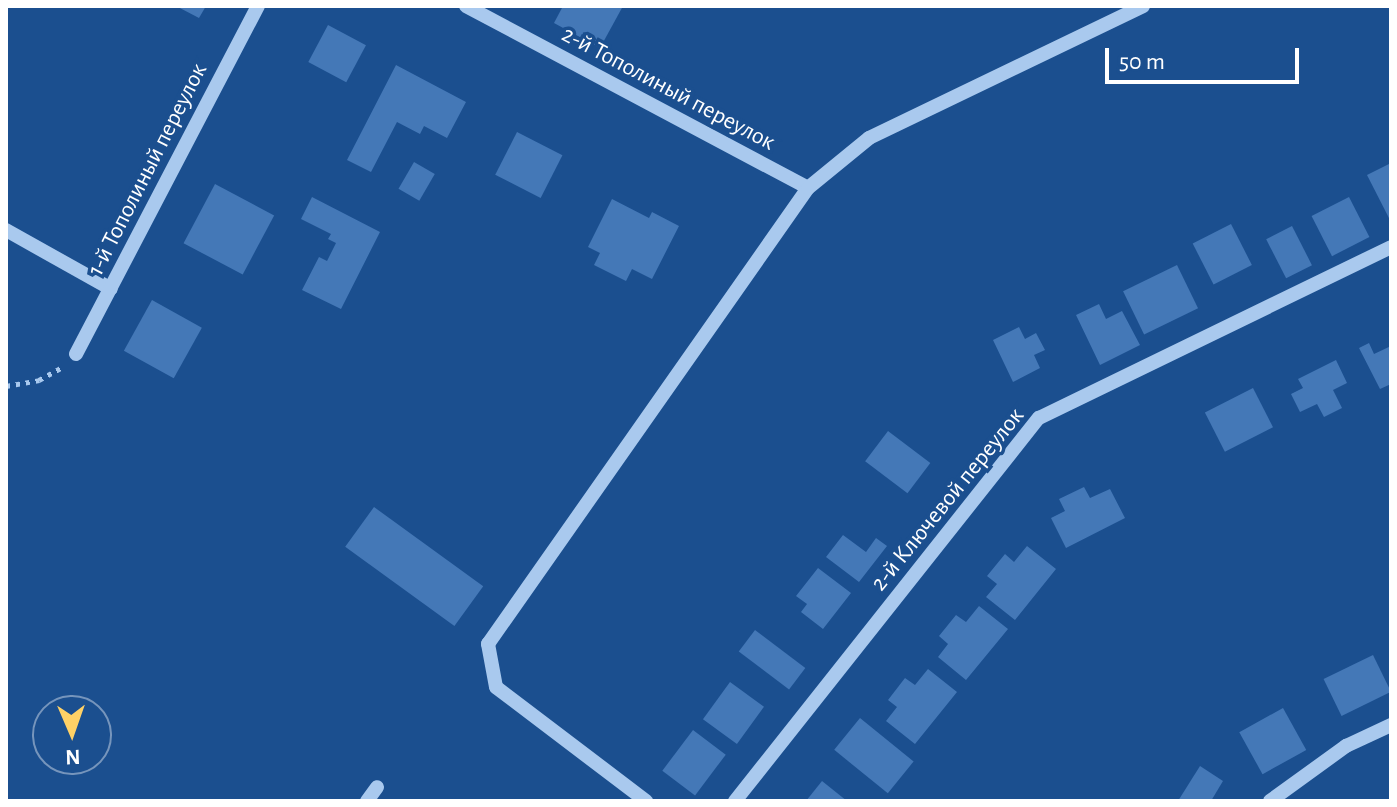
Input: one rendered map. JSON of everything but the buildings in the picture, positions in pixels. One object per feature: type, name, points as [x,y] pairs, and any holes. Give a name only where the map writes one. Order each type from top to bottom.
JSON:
[{"type":"street","name":"1-й Тополиный переулок","points":[[76,354],[258,6]]},
{"type":"street","name":"2-й Тополиный переулок","points":[[466,6],[808,188]]},
{"type":"street","points":[[646,801],[496,687],[488,644],[808,188],[869,138],[1143,6]]},
{"type":"street","points":[[6,230],[111,289]]},
{"type":"street","name":"2-й Ключевой переулок","points":[[735,801],[1039,418],[1391,247]]},
{"type":"street","points":[[1270,801],[1346,746],[1391,725]]},
{"type":"street","points":[[367,801],[377,787]]},
{"type":"path","points":[[6,386],[39,380],[76,354]]}]
